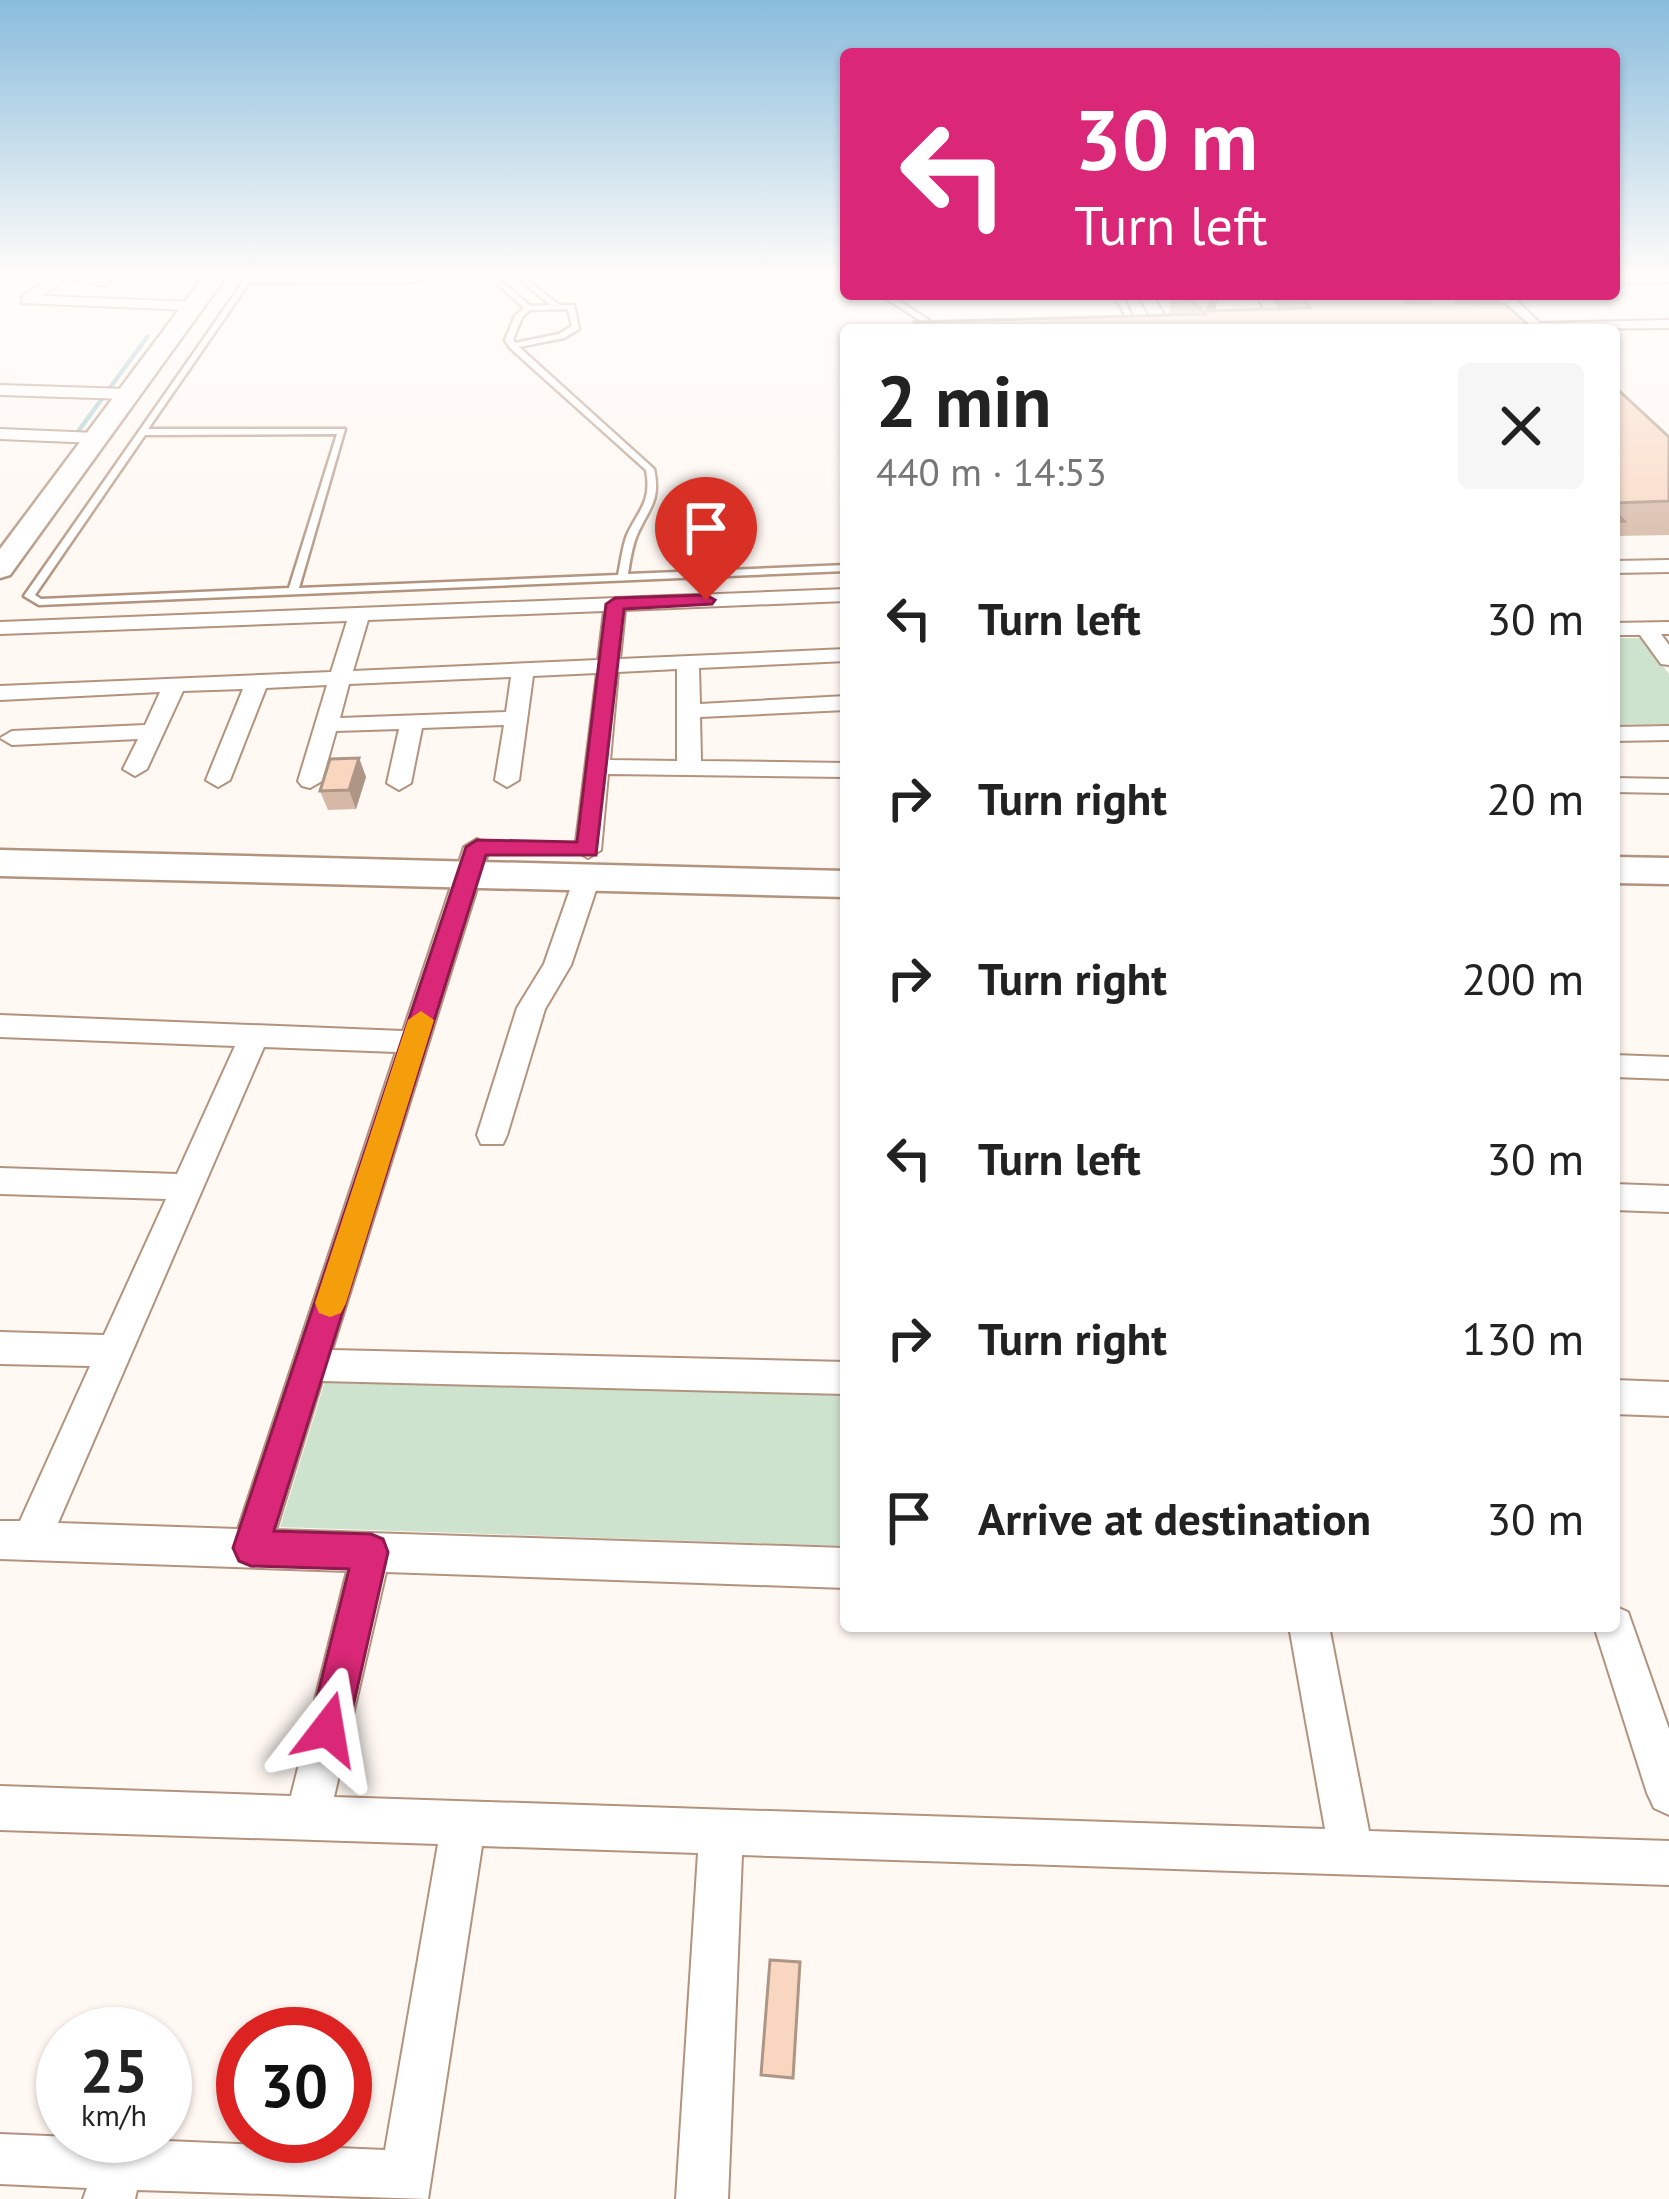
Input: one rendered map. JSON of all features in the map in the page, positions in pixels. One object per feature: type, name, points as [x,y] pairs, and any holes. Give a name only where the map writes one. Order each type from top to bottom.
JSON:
[{"type":"street","points":[[0,569],[10,543],[96,438],[113,394],[128,378]]},
{"type":"street","points":[[0,390],[113,394]]},
{"type":"street","points":[[0,434],[96,438]]},
{"type":"street","points":[[1620,562],[1669,566]]},
{"type":"street","points":[[0,628],[840,595]]},
{"type":"street","points":[[492,1136],[531,1008],[557,965],[587,864],[615,604]]},
{"type":"street","points":[[310,781],[359,614]]},
{"type":"street","points":[[1620,629],[1657,628],[1669,659]]},
{"type":"street","points":[[0,694],[840,655]]},
{"type":"street","points":[[688,662],[689,768]]},
{"type":"street","points":[[507,780],[523,670]]},
{"type":"street","points":[[218,781],[257,682]]},
{"type":"street","points":[[135,770],[174,686]]},
{"type":"street","points":[[0,761],[37,692]]},
{"type":"street","points":[[689,711],[840,703]]},
{"type":"street","points":[[326,725],[516,718]]},
{"type":"street","points":[[399,782],[412,722]]},
{"type":"street","points":[[12,738],[152,731]]},
{"type":"street","points":[[1620,734],[1669,733]]},
{"type":"street","points":[[597,767],[840,770]]},
{"type":"street","points":[[1620,785],[1669,786]]},
{"type":"street","points":[[0,836],[587,864],[840,884]]},
{"type":"street","points":[[587,864],[840,855]]},
{"type":"street","points":[[0,863],[472,861]]},
{"type":"street","points":[[251,1548],[472,861]]},
{"type":"street","points":[[1620,870],[1669,871]]},
{"type":"street","points":[[1620,898],[1669,899]]},
{"type":"street","points":[[0,1026],[414,1042]]},
{"type":"street","points":[[254,1036],[115,1351],[16,1540],[840,1568]]},
{"type":"street","points":[[1620,1066],[1669,1068]]},
{"type":"street","points":[[0,1181],[188,1187]]},
{"type":"street","points":[[1620,1197],[1669,1199]]},
{"type":"street","points":[[0,1348],[115,1351]]},
{"type":"street","points":[[310,1365],[840,1378]]},
{"type":"street","points":[[1620,1397],[1669,1399]]},
{"type":"street","points":[[308,1818],[371,1552]]},
{"type":"street","points":[[1310,1632],[1351,1852]]},
{"type":"street","points":[[1616,1632],[1669,1793]]},
{"type":"street","points":[[0,1808],[1669,1863]]},
{"type":"street","points":[[0,2159],[114,2182],[404,2187],[464,1823]]},
{"type":"street","points":[[702,2199],[721,1831]]},
{"type":"lane","points":[[181,378],[29,596],[39,602],[840,568]]},
{"type":"lane","points":[[548,378],[650,469],[656,494],[650,512],[633,532],[622,578]]},
{"type":"lane","points":[[144,432],[342,430],[293,592]]},
{"type":"green space","points":[[1620,638],[1642,638],[1669,674],[1669,724],[1620,725]]},
{"type":"green space","points":[[326,1378],[840,1394],[840,1546],[280,1527]]},
{"type":"building","points":[[1620,392],[1669,437],[1669,501],[1620,503]]},
{"type":"building","points":[[359,758],[349,790],[320,791],[330,759]]},
{"type":"building","points":[[770,1960],[800,1962],[793,2078],[761,2075]]},
{"type":"waterway","points":[[77,433],[117,378]]},
{"type":"slow traffic","points":[[330,1303],[421,1020]]},
{"type":"route","points":[[328,1729],[371,1552],[251,1548],[477,847],[588,850],[615,604],[706,600]]}]
